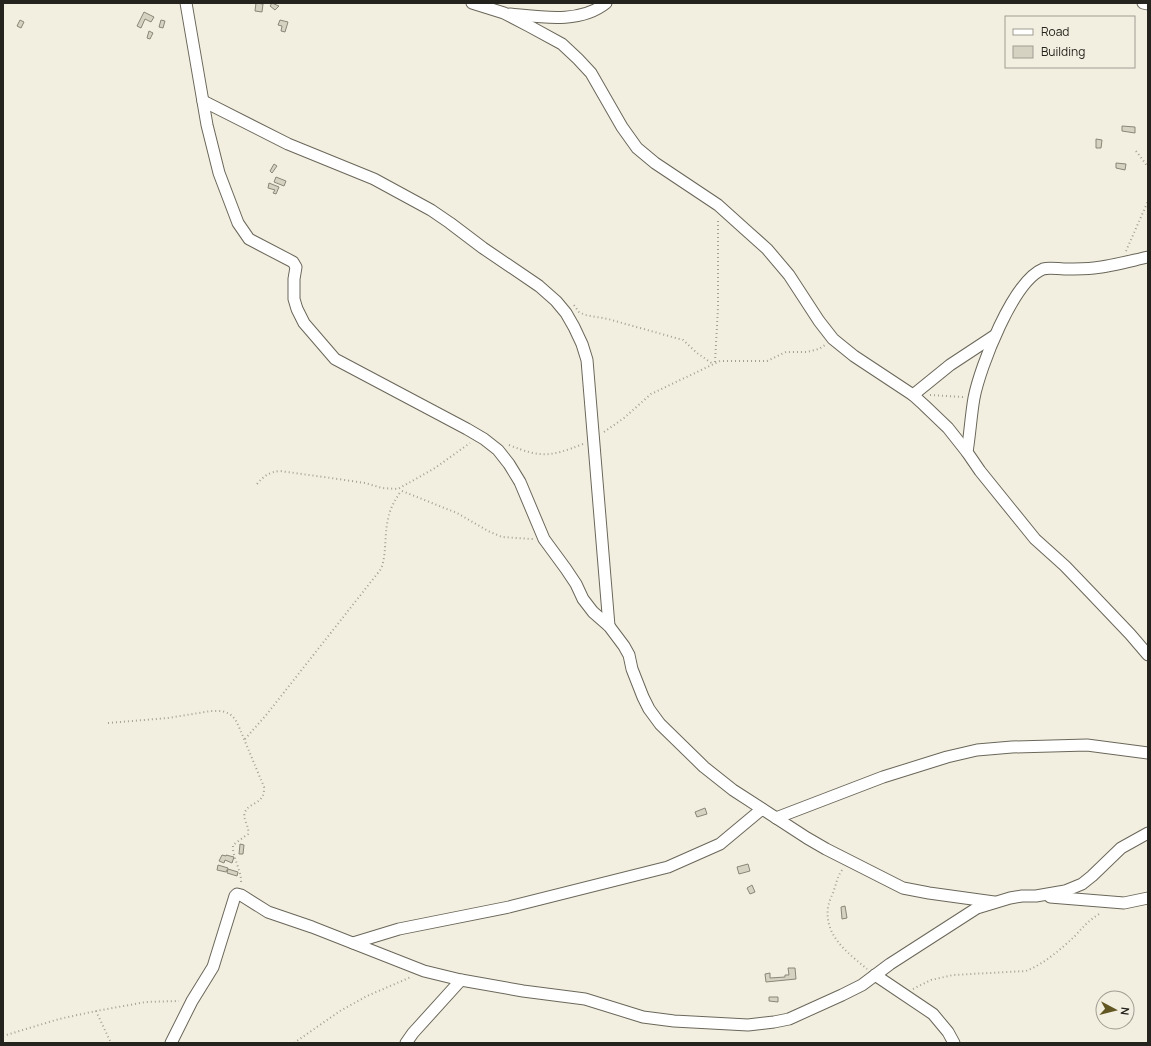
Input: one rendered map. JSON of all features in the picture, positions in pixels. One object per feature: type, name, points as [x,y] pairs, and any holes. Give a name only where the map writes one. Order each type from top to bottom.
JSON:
[{"type":"street","points":[[186,3],[207,125],[219,173],[238,223],[249,239],[293,262],[296,267],[294,279],[294,299],[297,309],[304,323],[335,359],[467,429],[484,439],[498,450],[520,482],[544,539],[576,584],[583,599],[593,612],[610,626],[629,655],[632,669],[643,697],[649,709],[660,724],[704,767],[733,790],[807,838],[848,860],[903,888],[994,902]]},
{"type":"street","points":[[472,3],[504,13],[562,44],[578,59],[591,73],[622,126],[637,148],[655,163],[718,205],[767,249],[789,275],[819,321],[833,339],[854,356],[915,394],[924,405],[948,428],[980,471],[1035,539],[1065,566],[1148,655]]},
{"type":"street","points":[[504,13],[566,18],[588,13],[602,7],[606,3]]},
{"type":"street","points":[[1142,3],[1148,4]]},
{"type":"street","points":[[203,101],[288,144],[374,179],[431,210],[539,286],[556,301],[566,313],[582,344],[585,355],[594,438],[599,514],[610,626]]},
{"type":"street","points":[[967,452],[974,397],[994,336],[1027,280],[1036,272],[1045,268],[1095,268],[1148,257]]},
{"type":"street","points":[[915,394],[950,365],[994,336]]},
{"type":"street","points":[[776,818],[883,777],[947,757],[977,750],[1018,746],[1087,745],[1148,753]]},
{"type":"street","points":[[353,943],[399,929],[509,906],[668,867],[720,844],[762,809]]},
{"type":"street","points":[[1036,896],[1065,891],[1082,884],[1121,848],[1148,833]]},
{"type":"street","points":[[171,1043],[192,1000],[213,967],[235,896],[237,894],[268,912],[312,927],[424,971],[461,980],[523,991],[585,999],[643,1017],[674,1021],[748,1025],[790,1019],[862,985],[890,964],[977,908],[994,902],[1022,896],[1124,903],[1148,898]]},
{"type":"street","points":[[876,975],[933,1014],[948,1032],[954,1043]]},
{"type":"street","points":[[406,1043],[412,1033],[461,980]]},
{"type":"path","points":[[1136,151],[1148,168]]},
{"type":"path","points":[[1120,263],[1133,238],[1148,201]]},
{"type":"path","points":[[714,363],[718,308],[718,205]]},
{"type":"path","points":[[556,301],[576,306],[579,312],[585,315],[608,319],[679,338],[697,353],[714,363]]},
{"type":"path","points":[[506,444],[535,454],[563,452],[607,431],[651,394],[714,363],[725,360],[767,361],[786,352],[807,352],[818,349],[833,339]]},
{"type":"path","points":[[915,394],[974,397]]},
{"type":"path","points":[[398,490],[435,468],[470,444],[484,439]]},
{"type":"path","points":[[257,484],[265,475],[280,471],[365,483],[382,488],[398,490],[457,513],[488,531],[502,537],[544,539]]},
{"type":"path","points":[[245,739],[267,714],[381,569],[384,560],[387,519],[391,507],[401,491]]},
{"type":"path","points":[[108,723],[168,718],[211,711],[222,711],[230,714],[235,719],[245,739],[264,787],[264,793],[259,802],[247,809],[245,813],[244,817],[249,830],[248,834],[233,845],[241,874],[241,895]]},
{"type":"path","points":[[848,860],[838,876],[828,907],[829,923],[835,940],[850,955],[876,975]]},
{"type":"path","points":[[903,994],[930,980],[945,977],[973,973],[1026,971],[1032,969],[1063,946],[1091,919],[1107,910]]},
{"type":"path","points":[[294,1043],[340,1011],[367,996],[424,971]]},
{"type":"path","points":[[3,1036],[59,1019],[96,1011],[146,1002],[192,1000]]},
{"type":"path","points":[[96,1011],[112,1043]]},
{"type":"building","points":[[256,3],[263,4],[262,12],[255,11]]},
{"type":"building","points":[[272,3],[279,6],[275,10],[270,6]]},
{"type":"building","points":[[144,12],[154,17],[151,22],[145,19],[141,28],[137,26]]},
{"type":"building","points":[[20,20],[24,22],[21,28],[17,26]]},
{"type":"building","points":[[161,20],[165,21],[163,28],[159,27]]},
{"type":"building","points":[[280,20],[288,22],[285,32],[281,31],[282,26],[278,25]]},
{"type":"building","points":[[149,31],[153,33],[150,39],[147,38]]},
{"type":"building","points":[[1122,126],[1135,127],[1135,133],[1122,131]]},
{"type":"building","points":[[1096,139],[1102,140],[1101,148],[1096,148]]},
{"type":"building","points":[[1116,163],[1126,164],[1125,170],[1116,168]]},
{"type":"building","points":[[274,164],[277,166],[272,173],[270,171]]},
{"type":"building","points":[[276,177],[286,181],[284,186],[274,182]]},
{"type":"building","points":[[269,183],[279,187],[276,194],[273,193],[275,190],[268,188]]},
{"type":"building","points":[[705,808],[707,814],[697,817],[695,812]]},
{"type":"building","points":[[240,844],[244,845],[243,854],[239,854]]},
{"type":"building","points":[[222,855],[234,857],[232,863],[225,860],[224,863],[219,861]]},
{"type":"building","points":[[748,864],[750,871],[739,874],[737,867]]},
{"type":"building","points":[[218,865],[228,868],[226,872],[217,870]]},
{"type":"building","points":[[228,869],[238,872],[237,876],[227,873]]},
{"type":"building","points":[[752,885],[755,892],[750,894],[747,888]]},
{"type":"building","points":[[845,906],[847,918],[842,919],[841,907]]},
{"type":"building","points":[[788,968],[795,968],[796,979],[766,982],[765,974],[770,973],[770,978],[785,977],[785,975],[789,975]]},
{"type":"building","points":[[769,997],[778,997],[778,1002],[769,1001]]}]
